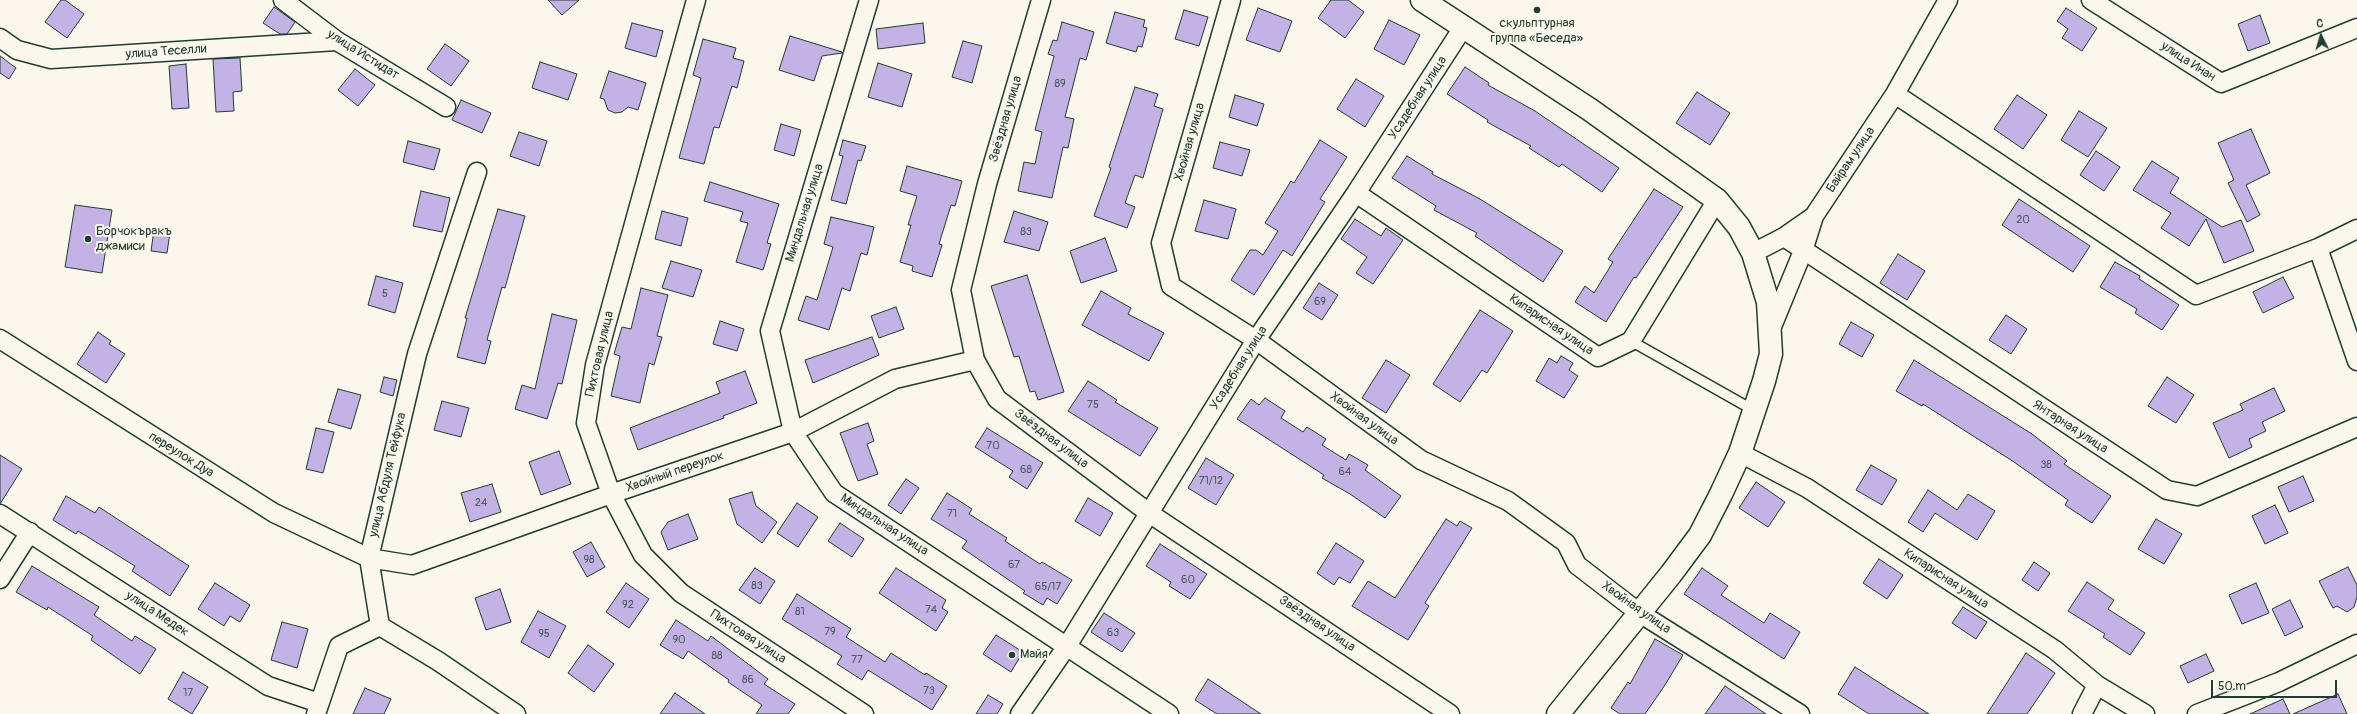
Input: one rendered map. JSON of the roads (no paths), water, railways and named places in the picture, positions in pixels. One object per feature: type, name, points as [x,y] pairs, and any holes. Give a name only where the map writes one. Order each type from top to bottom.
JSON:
[{"type":"street","name":"улица Истидат","points":[[283,0],[337,41],[446,106]]},
{"type":"street","name":"Пихтовая улица","points":[[696,0],[595,365],[586,423],[611,494],[643,555],[681,593],[864,714]]},
{"type":"street","name":"Миндальная улица","points":[[869,0],[770,331],[794,432],[834,493],[1169,714]]},
{"type":"street","name":"Звёздная улица","points":[[1041,0],[986,184],[960,290],[975,360],[997,399],[1149,513],[1450,714]]},
{"type":"street","name":"Хвойная улица","points":[[1231,0],[1161,243],[1171,286],[1256,340],[1421,460],[1508,501],[1566,543],[1577,565],[1638,612],[1800,714]]},
{"type":"street","points":[[1422,0],[1589,109],[1717,200],[1739,227],[1753,253],[1768,302],[1771,329],[1771,354],[1740,453],[1700,534],[1671,574],[1638,612],[1558,714]]},
{"type":"street","name":"Байрам улица","points":[[1771,329],[1803,251],[1814,216],[1895,94],[1948,0]]},
{"type":"street","name":"улица Инан","points":[[2091,0],[2221,83],[2357,28]]},
{"type":"street","name":"Усадебная улица","points":[[1020,714],[1067,646],[1256,340],[1356,193],[1464,26]]},
{"type":"street","name":"улица Теселли","points":[[0,38],[17,50],[50,59],[337,41]]},
{"type":"street","points":[[1895,94],[2196,295],[2318,248],[2357,229]]},
{"type":"street","name":"улица Абдуля Тейфука","points":[[380,626],[370,558],[417,354],[477,172]]},
{"type":"street","name":"Кипарисная улица","points":[[1356,193],[1598,357],[1631,341]]},
{"type":"street","points":[[1631,341],[1717,200]]},
{"type":"street","points":[[1753,253],[1784,236],[1814,216]]},
{"type":"street","name":"Янтарная улица","points":[[1784,236],[1803,251],[2167,490],[2197,496],[2357,427]]},
{"type":"street","points":[[2318,248],[2357,361]]},
{"type":"street","name":"переулок Дуа","points":[[0,339],[274,513],[370,558]]},
{"type":"street","name":"Хвойный переулок","points":[[370,558],[412,565],[611,494],[794,432],[895,378],[975,360]]},
{"type":"street","name":"Кипарисная улица","points":[[1740,453],[1807,488],[2055,650],[2097,685],[2145,714]]},
{"type":"street","name":"улица Медек","points":[[0,514],[268,686],[318,708]]},
{"type":"street","points":[[0,579],[30,532]]},
{"type":"street","points":[[318,708],[339,646],[380,626],[438,661],[516,714]]},
{"type":"street","points":[[2197,714],[2278,682],[2357,644]]},
{"type":"street","points":[[2082,714],[2097,685]]},
{"type":"lane","points":[[1631,341],[1754,411]]},
{"type":"place","name":"скульптурная группа «Беседа»","points":[[1537,10]]},
{"type":"place","name":"Борчокъракъ джамиси","points":[[88,239]]},
{"type":"place","name":"Майя","points":[[1012,655]]}]
